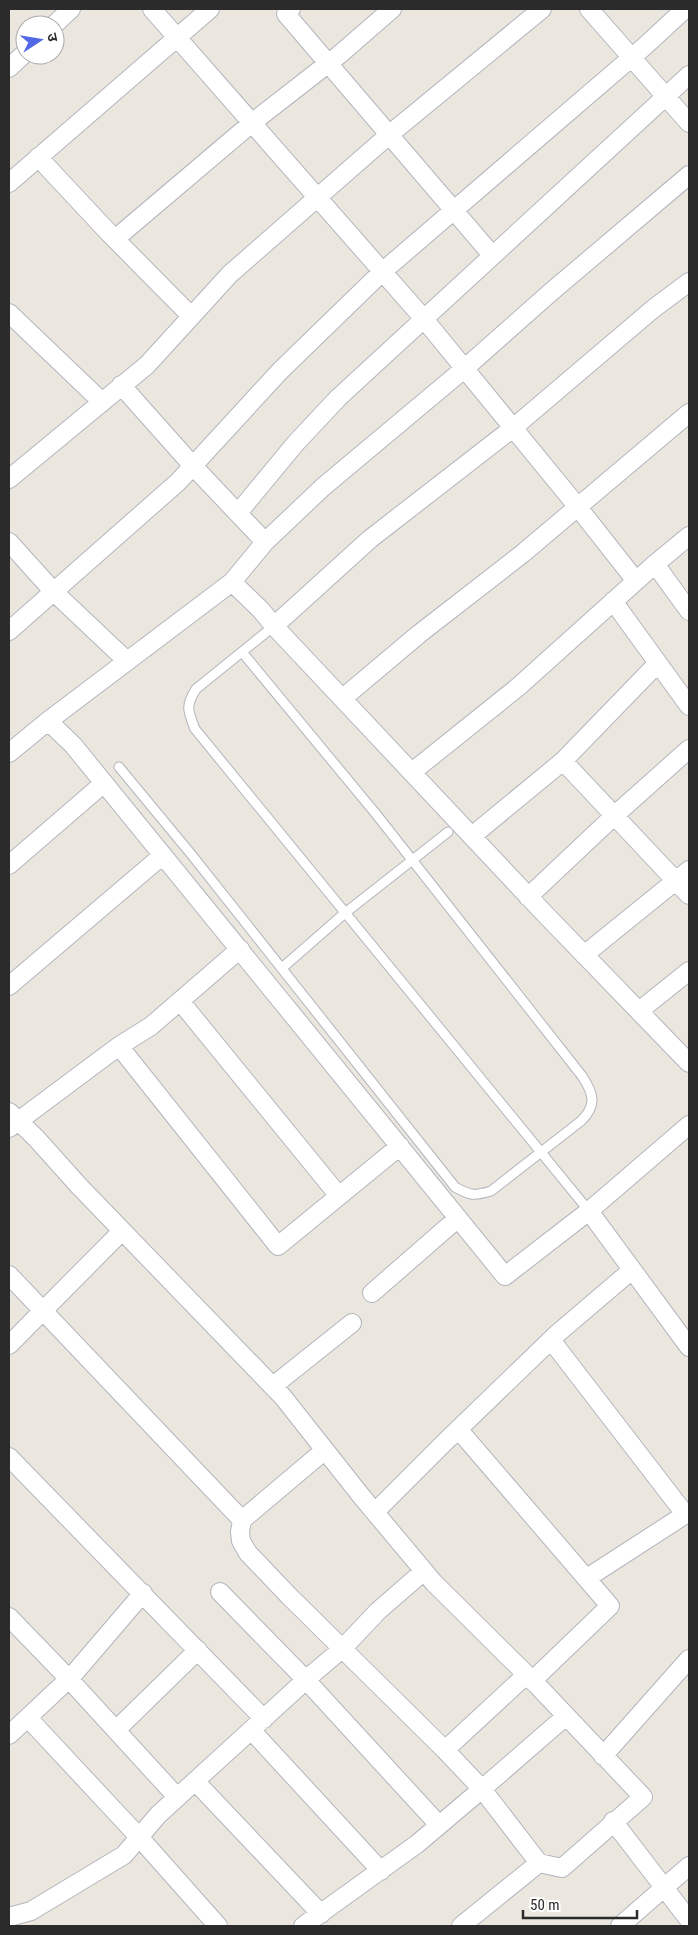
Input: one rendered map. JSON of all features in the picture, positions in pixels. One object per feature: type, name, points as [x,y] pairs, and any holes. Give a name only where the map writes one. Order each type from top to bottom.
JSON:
[{"type":"street","points":[[152,9],[424,319],[636,581]]},
{"type":"street","points":[[9,183],[210,9]]},
{"type":"street","points":[[291,9],[286,14],[454,208],[492,255]]},
{"type":"street","points":[[115,239],[252,122],[329,63],[392,9]]},
{"type":"street","points":[[9,479],[101,401],[147,365],[230,274],[390,134],[542,9]]},
{"type":"street","points":[[589,9],[689,123]]},
{"type":"street","points":[[9,631],[178,482],[280,371],[382,272],[685,9]]},
{"type":"street","points":[[238,514],[295,444],[338,398],[689,75]]},
{"type":"street","points":[[38,157],[191,316]]},
{"type":"street","points":[[9,754],[48,721],[127,660],[232,582],[265,542],[323,487],[464,369],[551,292],[689,175]]},
{"type":"street","points":[[274,626],[370,539],[513,428],[653,309],[689,282]]},
{"type":"street","points":[[9,313],[101,401]]},
{"type":"street","points":[[121,385],[193,466],[265,542]]},
{"type":"street","points":[[343,698],[419,634],[522,554],[689,412]]},
{"type":"street","points":[[412,772],[518,686],[654,564],[689,536]]},
{"type":"street","points":[[9,542],[54,592],[127,660]]},
{"type":"street","points":[[654,564],[689,611]]},
{"type":"street","points":[[232,582],[261,610],[528,897],[689,1063]]},
{"type":"street","points":[[613,601],[689,706]]},
{"type":"street","points":[[472,836],[563,760],[658,663]]},
{"type":"street","points":[[48,721],[73,745],[505,1276],[589,1211],[689,1124]]},
{"type":"street","points":[[528,897],[689,749]]},
{"type":"street","points":[[563,760],[615,815],[683,875],[689,895]]},
{"type":"street","points":[[9,865],[104,784]]},
{"type":"street","points":[[9,986],[163,855]]},
{"type":"street","points":[[584,955],[683,875]]},
{"type":"street","points":[[240,949],[151,1026],[119,1046],[12,1121],[273,1386],[424,1571],[566,1716],[642,1797],[562,1868],[539,1862],[482,1789],[289,1596],[248,1553],[241,1541],[242,1520],[325,1450]]},
{"type":"street","points":[[638,1011],[689,970]]},
{"type":"street","points":[[180,1001],[339,1196]]},
{"type":"street","points":[[119,1046],[278,1246],[400,1146]]},
{"type":"street","points":[[589,1211],[689,1347]]},
{"type":"street","points":[[372,1293],[458,1218]]},
{"type":"street","points":[[9,1345],[122,1231]]},
{"type":"street","points":[[375,1512],[551,1340],[632,1270]]},
{"type":"street","points":[[9,1275],[242,1520]]},
{"type":"street","points":[[273,1386],[352,1323]]},
{"type":"street","points":[[551,1340],[687,1513],[587,1578]]},
{"type":"street","points":[[445,1750],[610,1606],[458,1429]]},
{"type":"street","points":[[9,1457],[198,1650],[258,1725],[381,1871]]},
{"type":"street","points":[[9,1917],[31,1911],[124,1855],[158,1814],[343,1648],[378,1611],[424,1571]]},
{"type":"street","points":[[220,1592],[306,1680],[439,1825]]},
{"type":"street","points":[[9,1735],[69,1679],[143,1593]]},
{"type":"street","points":[[9,1617],[69,1679],[177,1797]]},
{"type":"street","points":[[116,1730],[198,1650]]},
{"type":"street","points":[[604,1756],[689,1659]]},
{"type":"street","points":[[303,1926],[417,1844],[566,1716]]},
{"type":"street","points":[[28,1718],[139,1837],[218,1926]]},
{"type":"street","points":[[195,1781],[321,1914]]},
{"type":"street","points":[[613,1821],[689,1920]]},
{"type":"street","points":[[461,1926],[539,1862]]},
{"type":"street","points":[[620,1926],[689,1866]]},
{"type":"lane","points":[[274,626],[196,689],[188,700],[189,715],[195,729],[589,1211]]},
{"type":"lane","points":[[119,767],[282,968],[455,1187],[469,1195],[478,1195],[491,1191],[588,1113],[593,1096],[590,1088],[412,860],[242,652]]},
{"type":"lane","points":[[282,968],[345,913],[448,832]]}]
